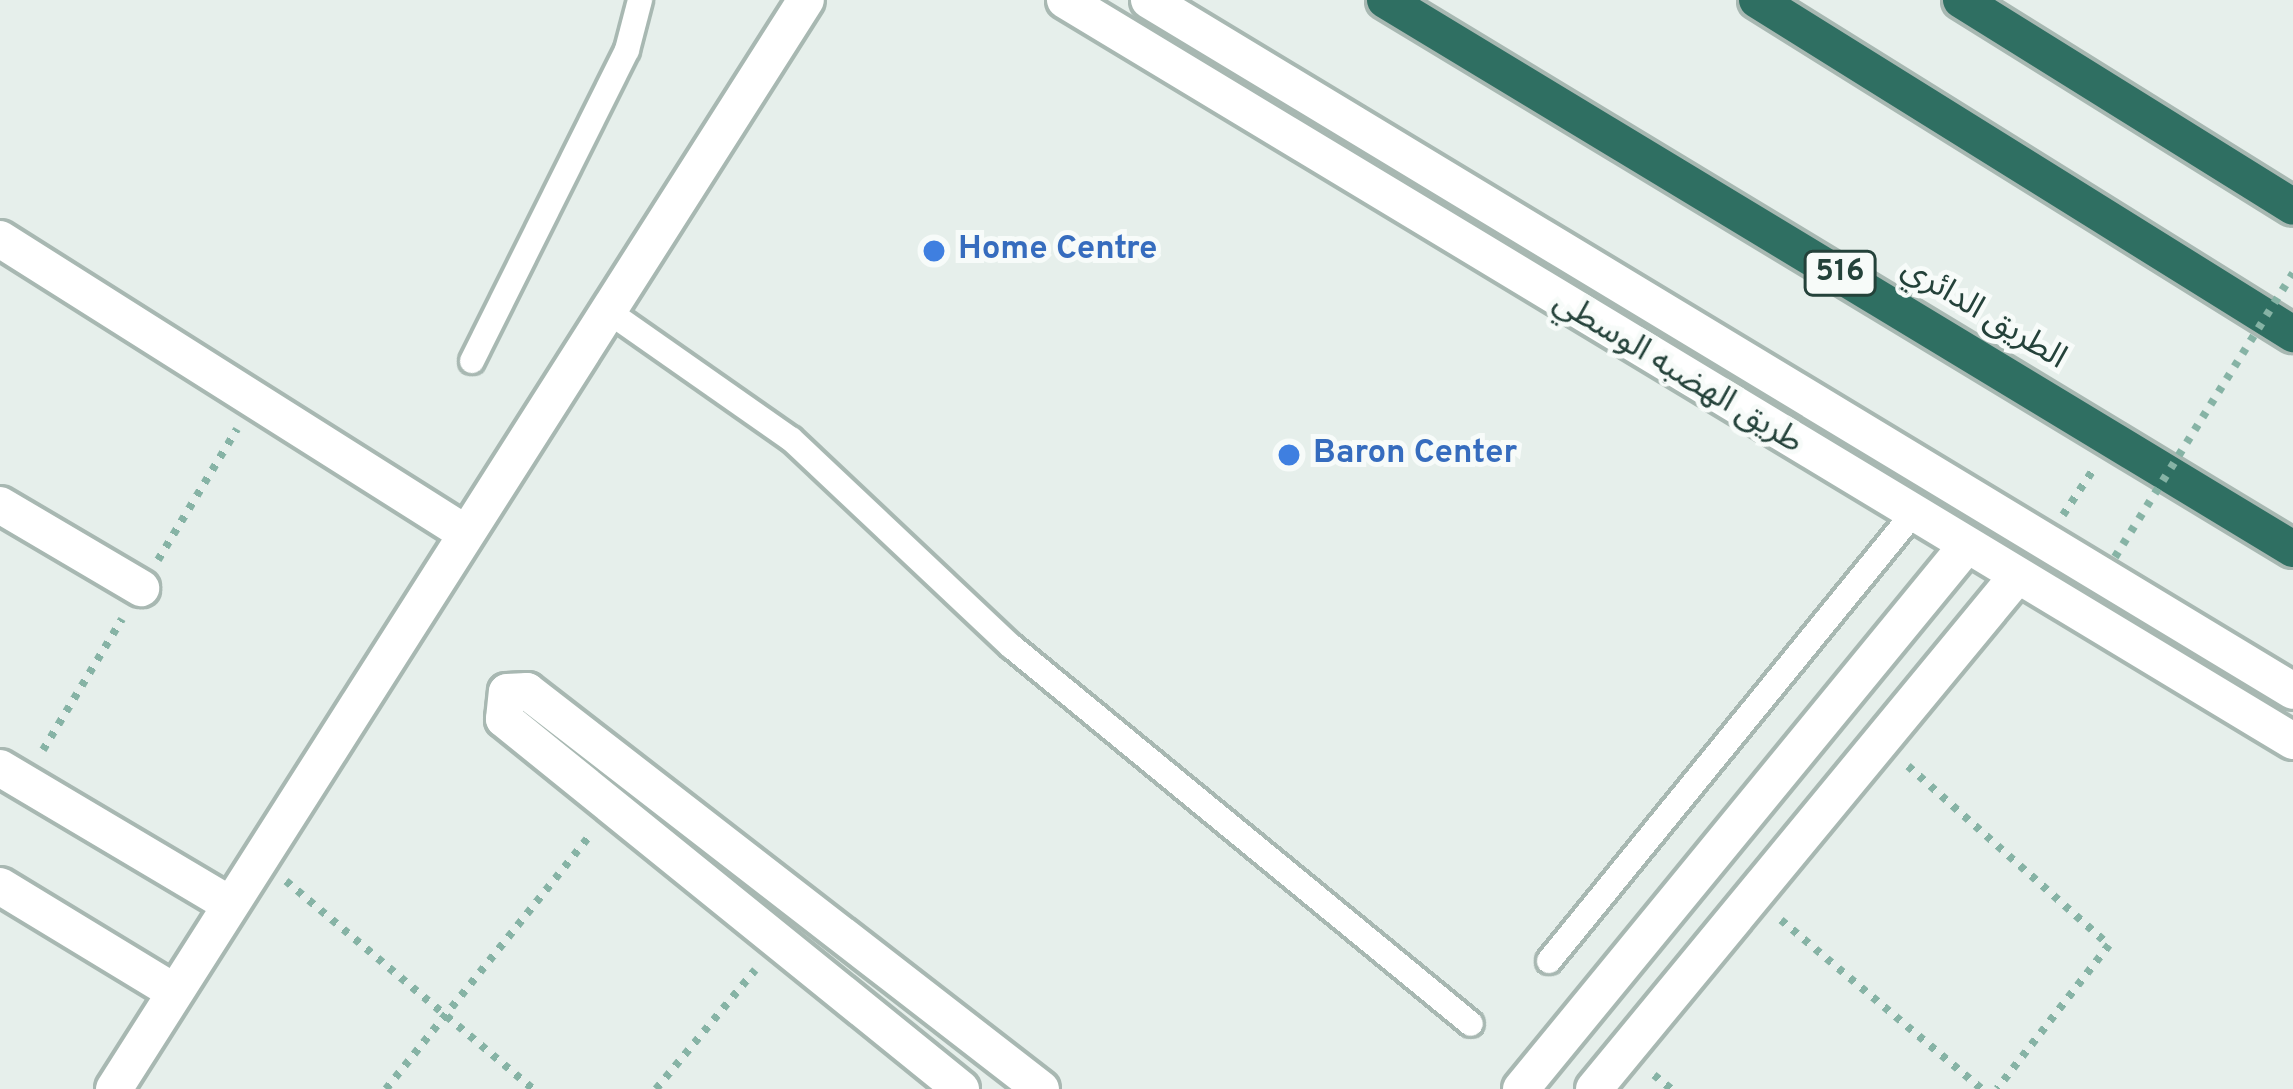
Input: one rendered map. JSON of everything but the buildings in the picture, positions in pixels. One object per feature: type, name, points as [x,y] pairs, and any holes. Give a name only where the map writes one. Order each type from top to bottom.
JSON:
[{"type":"highway","name":"الطريق الدائري","points":[[1385,0],[2293,549]]},
{"type":"highway","points":[[1757,0],[2293,334]]},
{"type":"highway","points":[[1961,0],[2293,207]]},
{"type":"street","points":[[123,1085],[174,992],[462,532],[806,0]]},
{"type":"street","name":"طريق الهضبه الوسطي","points":[[1065,0],[2293,741]]},
{"type":"street","name":"طريق الهضبه الوسطي","points":[[1149,0],[2042,546],[2293,691]]},
{"type":"street","points":[[0,239],[462,532]]},
{"type":"street","points":[[0,505],[141,588]]},
{"type":"street","points":[[1522,1088],[1966,546]]},
{"type":"street","points":[[1594,1089],[2017,577]]},
{"type":"street","points":[[961,1089],[504,719],[507,692],[527,691],[1041,1089]]},
{"type":"street","points":[[0,768],[229,904]]},
{"type":"street","points":[[1708,861],[1754,897]]},
{"type":"street","points":[[0,886],[174,992]]},
{"type":"lane","points":[[472,361],[627,50],[640,0]]},
{"type":"lane","points":[[605,309],[791,439],[1011,646],[1472,1024]]},
{"type":"lane","points":[[1549,961],[1912,515]]},
{"type":"path","points":[[2115,557],[2293,274]]},
{"type":"path","points":[[2042,546],[2113,440]]},
{"type":"path","points":[[1881,742],[2109,945],[1997,1089]]},
{"type":"path","points":[[386,1089],[613,806]]},
{"type":"path","points":[[258,857],[533,1089]]},
{"type":"path","points":[[1754,897],[1982,1089]]},
{"type":"path","points":[[656,1089],[779,941]]},
{"type":"place","name":"Home Centre","points":[[934,251]]},
{"type":"place","name":"Baron Center","points":[[1289,455]]}]
